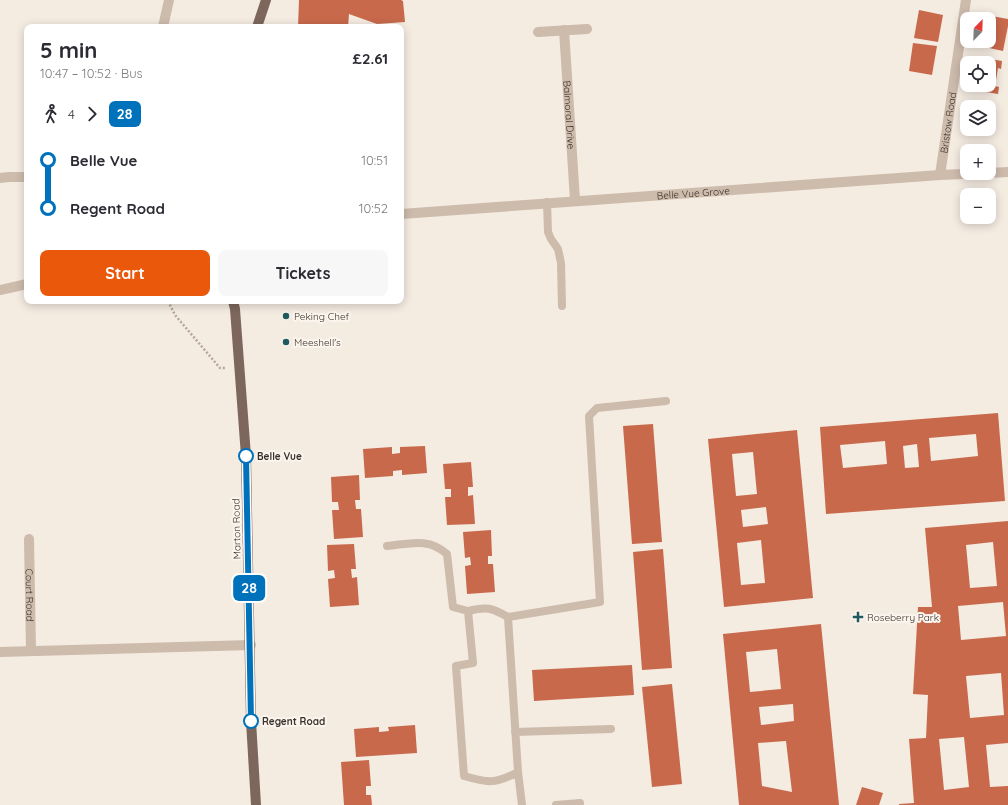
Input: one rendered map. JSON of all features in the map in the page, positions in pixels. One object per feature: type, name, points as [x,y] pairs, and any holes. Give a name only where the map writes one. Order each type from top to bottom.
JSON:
[{"type":"main road","points":[[258,24],[266,0]]},
{"type":"main road","name":"Marton Road","points":[[233,304],[246,456],[251,645],[251,721],[256,805]]},
{"type":"street","points":[[164,24],[169,0]]},
{"type":"street","name":"Bristow Road","points":[[940,175],[966,0]]},
{"type":"street","points":[[538,32],[587,29]]},
{"type":"street","name":"Balmoral Drive","points":[[564,30],[575,200]]},
{"type":"street","points":[[996,173],[1008,172]]},
{"type":"street","name":"Belle Vue Grove","points":[[404,214],[575,200],[960,174]]},
{"type":"street","points":[[0,178],[24,177]]},
{"type":"street","points":[[0,290],[24,285]]},
{"type":"street","name":"Court Road","points":[[29,539],[31,652]]},
{"type":"street","points":[[0,652],[251,645]]},
{"type":"lane","points":[[547,202],[548,232],[558,249],[561,263],[562,306]]},
{"type":"lane","points":[[387,546],[426,542],[440,548],[447,554],[453,607],[468,611],[477,609],[493,609],[508,617],[600,602],[589,416],[596,408],[666,401]]},
{"type":"lane","points":[[468,611],[473,663],[456,666],[464,776],[485,782],[503,779],[518,772]]},
{"type":"lane","points":[[508,617],[515,732],[522,805]]},
{"type":"lane","points":[[515,732],[611,729]]},
{"type":"lane","points":[[556,805],[580,803]]},
{"type":"path","points":[[170,304],[175,315],[220,368],[239,369]]},
{"type":"building","points":[[299,0],[403,1],[405,22],[377,24],[349,14],[348,24],[298,24]]},
{"type":"building","points":[[919,10],[943,15],[938,42],[914,38]]},
{"type":"building","points":[[996,17],[1008,19],[1003,51],[989,48],[996,48]]},
{"type":"building","points":[[913,43],[937,46],[932,75],[909,71]]},
{"type":"building","points":[[996,60],[1002,61],[1001,69],[998,68],[996,80]]},
{"type":"building","points":[[996,86],[999,87],[998,94],[986,92],[996,92]]},
{"type":"building","points":[[998,413],[1005,501],[826,514],[820,427]],"holes":[[[976,434],[978,456],[931,461],[929,438]],[[885,441],[887,464],[843,468],[840,445]],[[917,444],[919,467],[905,468],[903,446]]]},
{"type":"building","points":[[653,424],[662,542],[632,544],[623,426]]},
{"type":"building","points":[[797,430],[813,598],[724,607],[708,439]],"holes":[[[753,452],[757,494],[736,496],[732,454]],[[766,507],[768,524],[743,527],[741,510]],[[761,540],[765,583],[741,585],[737,543]]]},
{"type":"building","points":[[425,446],[427,473],[402,475],[402,470],[393,471],[393,476],[365,478],[363,449],[392,447],[392,454],[400,453],[400,447]]},
{"type":"building","points":[[471,462],[473,487],[468,487],[468,496],[473,495],[475,524],[447,525],[445,497],[451,497],[451,489],[445,489],[443,464]]},
{"type":"building","points":[[359,475],[360,500],[355,500],[356,509],[361,509],[363,537],[334,539],[332,510],[339,510],[338,502],[332,502],[331,477]]},
{"type":"building","points":[[1008,521],[1008,743],[986,745],[990,787],[1008,786],[1008,805],[899,805],[914,803],[909,739],[926,738],[928,695],[913,694],[918,607],[932,607],[925,528]],"holes":[[[993,542],[997,586],[970,588],[966,545]],[[1003,602],[1006,636],[961,640],[958,606]],[[1001,673],[1004,715],[970,718],[966,676]],[[964,737],[969,787],[944,790],[939,739]]]},
{"type":"building","points":[[491,530],[492,556],[488,556],[488,564],[493,564],[495,592],[467,594],[465,566],[471,565],[470,557],[465,558],[463,532]]},
{"type":"building","points":[[354,544],[356,569],[351,569],[352,578],[357,577],[359,605],[330,607],[328,579],[335,578],[334,570],[328,571],[327,545]]},
{"type":"building","points":[[663,549],[672,668],[642,670],[633,552]]},
{"type":"building","points":[[821,624],[839,805],[739,805],[723,634]],"holes":[[[777,649],[781,689],[750,692],[746,652]],[[793,704],[794,721],[761,725],[759,707]],[[786,741],[792,792],[762,786],[758,743]]]},
{"type":"building","points":[[632,665],[634,695],[534,701],[532,670]]},
{"type":"building","points":[[672,684],[682,784],[652,787],[642,687]]},
{"type":"building","points":[[415,725],[417,753],[356,757],[354,729],[379,727],[379,732],[389,731],[388,727]]},
{"type":"building","points":[[369,760],[371,786],[366,786],[366,795],[371,795],[372,805],[344,805],[341,762]]},
{"type":"building","points":[[862,787],[883,793],[879,805],[856,805]]},
{"type":"bus line","name":"28","points":[[246,456],[251,645],[251,721]]},
{"type":"place","name":"Peking Chef","points":[[286,316]]},
{"type":"place","name":"Meeshell's","points":[[286,342]]},
{"type":"place","name":"Belle Vue","points":[[246,456]]},
{"type":"place","name":"Roseberry Park","points":[[858,617]]},
{"type":"place","name":"Regent Road","points":[[251,721]]}]
